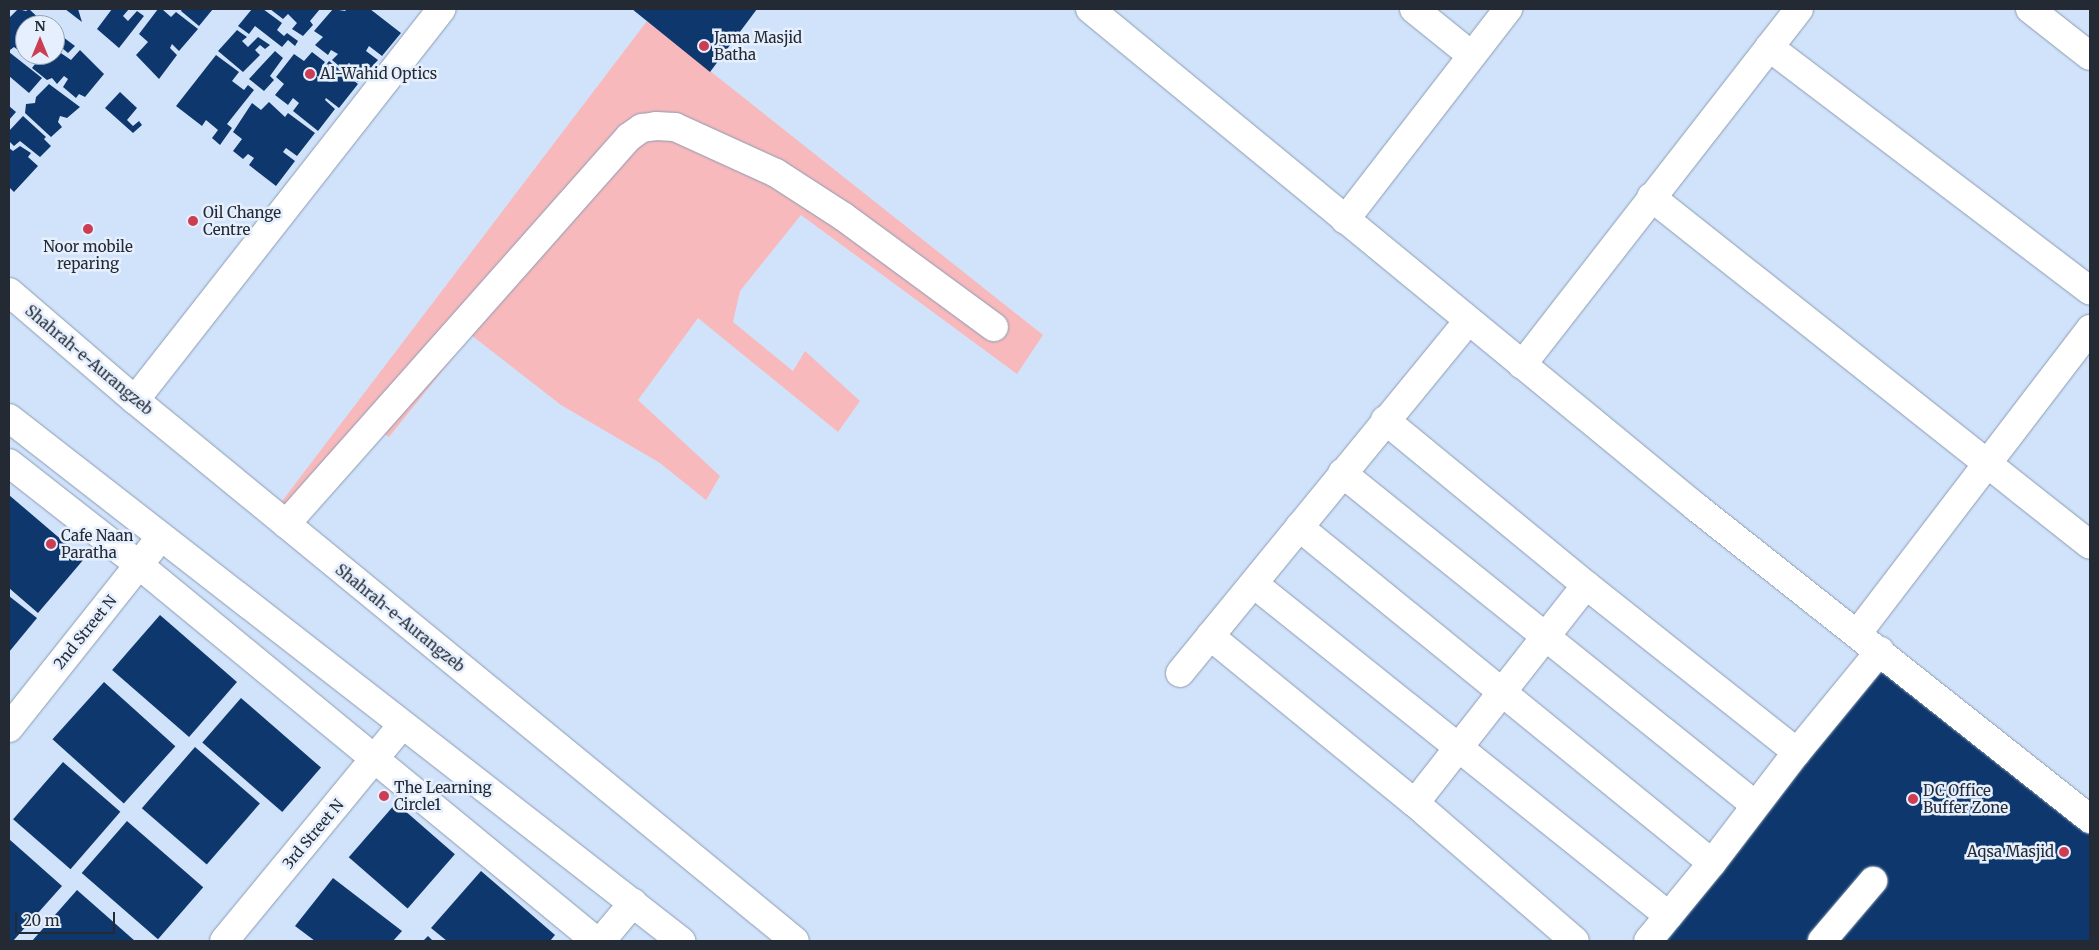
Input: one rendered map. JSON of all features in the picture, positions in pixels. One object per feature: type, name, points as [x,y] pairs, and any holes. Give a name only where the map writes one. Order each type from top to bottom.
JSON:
[{"type":"street","points":[[135,400],[442,9]]},
{"type":"street","points":[[1090,9],[1696,507],[2090,819]]},
{"type":"street","points":[[1414,9],[1471,55]]},
{"type":"street","points":[[1345,220],[1508,9]]},
{"type":"street","points":[[1522,365],[1799,9]]},
{"type":"street","points":[[2030,9],[2090,56]]},
{"type":"street","points":[[1768,47],[2090,291]]},
{"type":"street","points":[[286,524],[629,137],[642,128],[675,127],[776,173],[844,217],[994,328]]},
{"type":"street","points":[[1651,197],[2090,544]]},
{"type":"street","name":"Shahrah-e-Aurangzeb","points":[[9,292],[135,400],[795,941]]},
{"type":"street","points":[[1180,673],[1385,420],[1468,321]]},
{"type":"street","points":[[1857,634],[2090,329]]},
{"type":"street","points":[[9,418],[401,726],[681,941]]},
{"type":"street","points":[[1385,420],[1586,585],[1797,752]]},
{"type":"street","points":[[9,463],[139,565],[596,941]]},
{"type":"street","points":[[1342,473],[1544,638],[1755,806]]},
{"type":"street","points":[[1299,526],[1712,863]]},
{"type":"street","name":"2nd Street N","points":[[9,728],[162,537]]},
{"type":"street","points":[[1254,584],[1669,916]]},
{"type":"street","points":[[1415,803],[1586,585]]},
{"type":"street","points":[[1210,636],[1415,803],[1575,941]]},
{"type":"street","points":[[1648,941],[1712,863],[1797,752],[1880,651]]},
{"type":"street","name":"3rd Street N","points":[[224,941],[401,726]]},
{"type":"street","points":[[1822,941],[1873,881]]},
{"type":"street","points":[[601,941],[633,903]]},
{"type":"shaded area","points":[[647,21],[1043,335],[1017,374],[801,215],[740,291],[733,322],[793,371],[805,351],[860,401],[838,432],[698,318],[638,400],[720,476],[706,500],[660,463],[561,405],[471,335],[389,437],[376,428],[296,533],[273,513]]},
{"type":"building","points":[[18,9],[26,11],[29,9],[35,15],[15,15],[15,48],[10,50],[9,18]]},
{"type":"building","points":[[65,9],[78,9],[82,22]]},
{"type":"building","points":[[112,9],[129,9],[123,16],[128,21],[137,11],[144,16],[119,48],[97,29]]},
{"type":"building","points":[[158,9],[162,9],[171,17],[176,12],[198,29],[179,51],[172,44],[170,48],[177,55],[159,79],[136,55],[148,42],[139,34]]},
{"type":"building","points":[[182,9],[213,9],[199,26],[181,11]]},
{"type":"building","points":[[252,9],[263,9],[282,23],[277,30],[284,36],[287,33],[298,41],[295,46],[288,40],[282,47],[255,26],[249,34],[238,26]]},
{"type":"building","points":[[270,9],[320,9],[310,21],[313,25],[303,36],[292,29],[297,23],[288,14],[283,19]]},
{"type":"building","points":[[333,9],[345,11],[347,9],[370,9],[401,33],[382,56],[369,46],[366,51],[378,60],[358,82],[332,60],[338,54],[331,50],[328,55],[315,45],[323,37],[314,31]]},
{"type":"building","name":"Jama Masjid Batha","points":[[632,9],[757,9],[710,72]]},
{"type":"building","points":[[237,30],[247,37],[242,41],[248,47],[258,37],[270,45],[265,49],[260,45],[255,50],[260,55],[243,72],[218,51]]},
{"type":"building","points":[[65,38],[75,46],[68,53],[65,50]]},
{"type":"building","points":[[80,50],[104,74],[85,97],[79,94],[76,98],[63,87],[68,79],[64,76],[57,84],[52,78],[47,80],[32,68],[34,65],[65,65],[65,56],[71,60]]},
{"type":"building","points":[[275,51],[283,58],[270,76],[274,80],[264,91],[249,79]]},
{"type":"building","points":[[9,52],[15,57],[15,65],[26,65],[42,78],[29,93],[9,76]]},
{"type":"building","points":[[312,52],[325,62],[322,66],[324,68],[329,61],[358,84],[339,108],[326,98],[325,100],[335,109],[318,131],[293,111],[299,103],[293,98],[288,105],[275,95],[284,84],[276,77],[294,54],[304,61]]},
{"type":"building","points":[[216,55],[239,72],[232,81],[244,90],[248,85],[254,90],[227,124],[232,128],[220,145],[212,138],[218,130],[206,120],[202,126],[176,106]]},
{"type":"building","points":[[49,84],[80,107],[67,118],[60,116],[58,122],[62,127],[51,137],[25,113],[26,104],[35,103],[36,97]]},
{"type":"building","points":[[120,92],[137,108],[127,120],[133,126],[139,121],[142,125],[133,133],[105,108]]},
{"type":"building","points":[[269,102],[285,117],[288,113],[315,133],[297,156],[286,148],[283,152],[295,161],[276,186],[249,165],[254,158],[248,154],[243,159],[233,151],[242,139],[233,132],[252,103],[261,110]]},
{"type":"building","points":[[9,106],[16,112],[9,120]]},
{"type":"building","points":[[23,116],[46,137],[44,139],[51,146],[40,157],[20,141],[14,146],[9,141],[9,131]]},
{"type":"building","points":[[20,146],[31,153],[28,157],[38,166],[14,192],[9,187],[9,148],[13,151]]},
{"type":"building","points":[[9,495],[84,559],[38,613],[9,588]]},
{"type":"building","points":[[9,596],[37,618],[9,652]]},
{"type":"building","points":[[160,615],[237,682],[189,737],[112,670]]},
{"type":"building","name":"DC Office Buffer Zone","points":[[1878,651],[2090,819],[2090,941],[1647,941]]},
{"type":"building","points":[[104,682],[175,746],[124,803],[52,739]]},
{"type":"building","points":[[241,698],[321,768],[282,812],[202,743]]},
{"type":"building","points":[[195,747],[260,803],[207,865],[142,808]]},
{"type":"building","points":[[63,762],[120,812],[70,869],[13,819]]},
{"type":"building","points":[[396,803],[455,854],[408,909],[349,857]]},
{"type":"building","points":[[127,821],[203,887],[158,939],[82,873]]},
{"type":"building","points":[[9,839],[62,886],[13,941],[9,941]]},
{"type":"building","points":[[481,871],[555,935],[550,941],[447,941],[431,928]]},
{"type":"building","points":[[333,878],[402,931],[393,941],[315,941],[295,926]]},
{"type":"building","points":[[77,890],[135,941],[32,941]]},
{"type":"building","points":[[428,936],[433,941],[423,941]]},
{"type":"place","name":"Jama Masjid Batha","points":[[704,46]]},
{"type":"place","name":"Al-Wahid Optics","points":[[310,74]]},
{"type":"place","name":"Oil Change Centre","points":[[193,221]]},
{"type":"place","name":"Noor mobile reparing","points":[[88,229]]},
{"type":"place","name":"Cafe Naan Paratha","points":[[51,544]]},
{"type":"place","name":"The Learning Circle1","points":[[384,796]]},
{"type":"place","name":"DC Office Buffer Zone","points":[[1913,799]]},
{"type":"place","name":"Aqsa Masjid","points":[[2064,852]]}]
